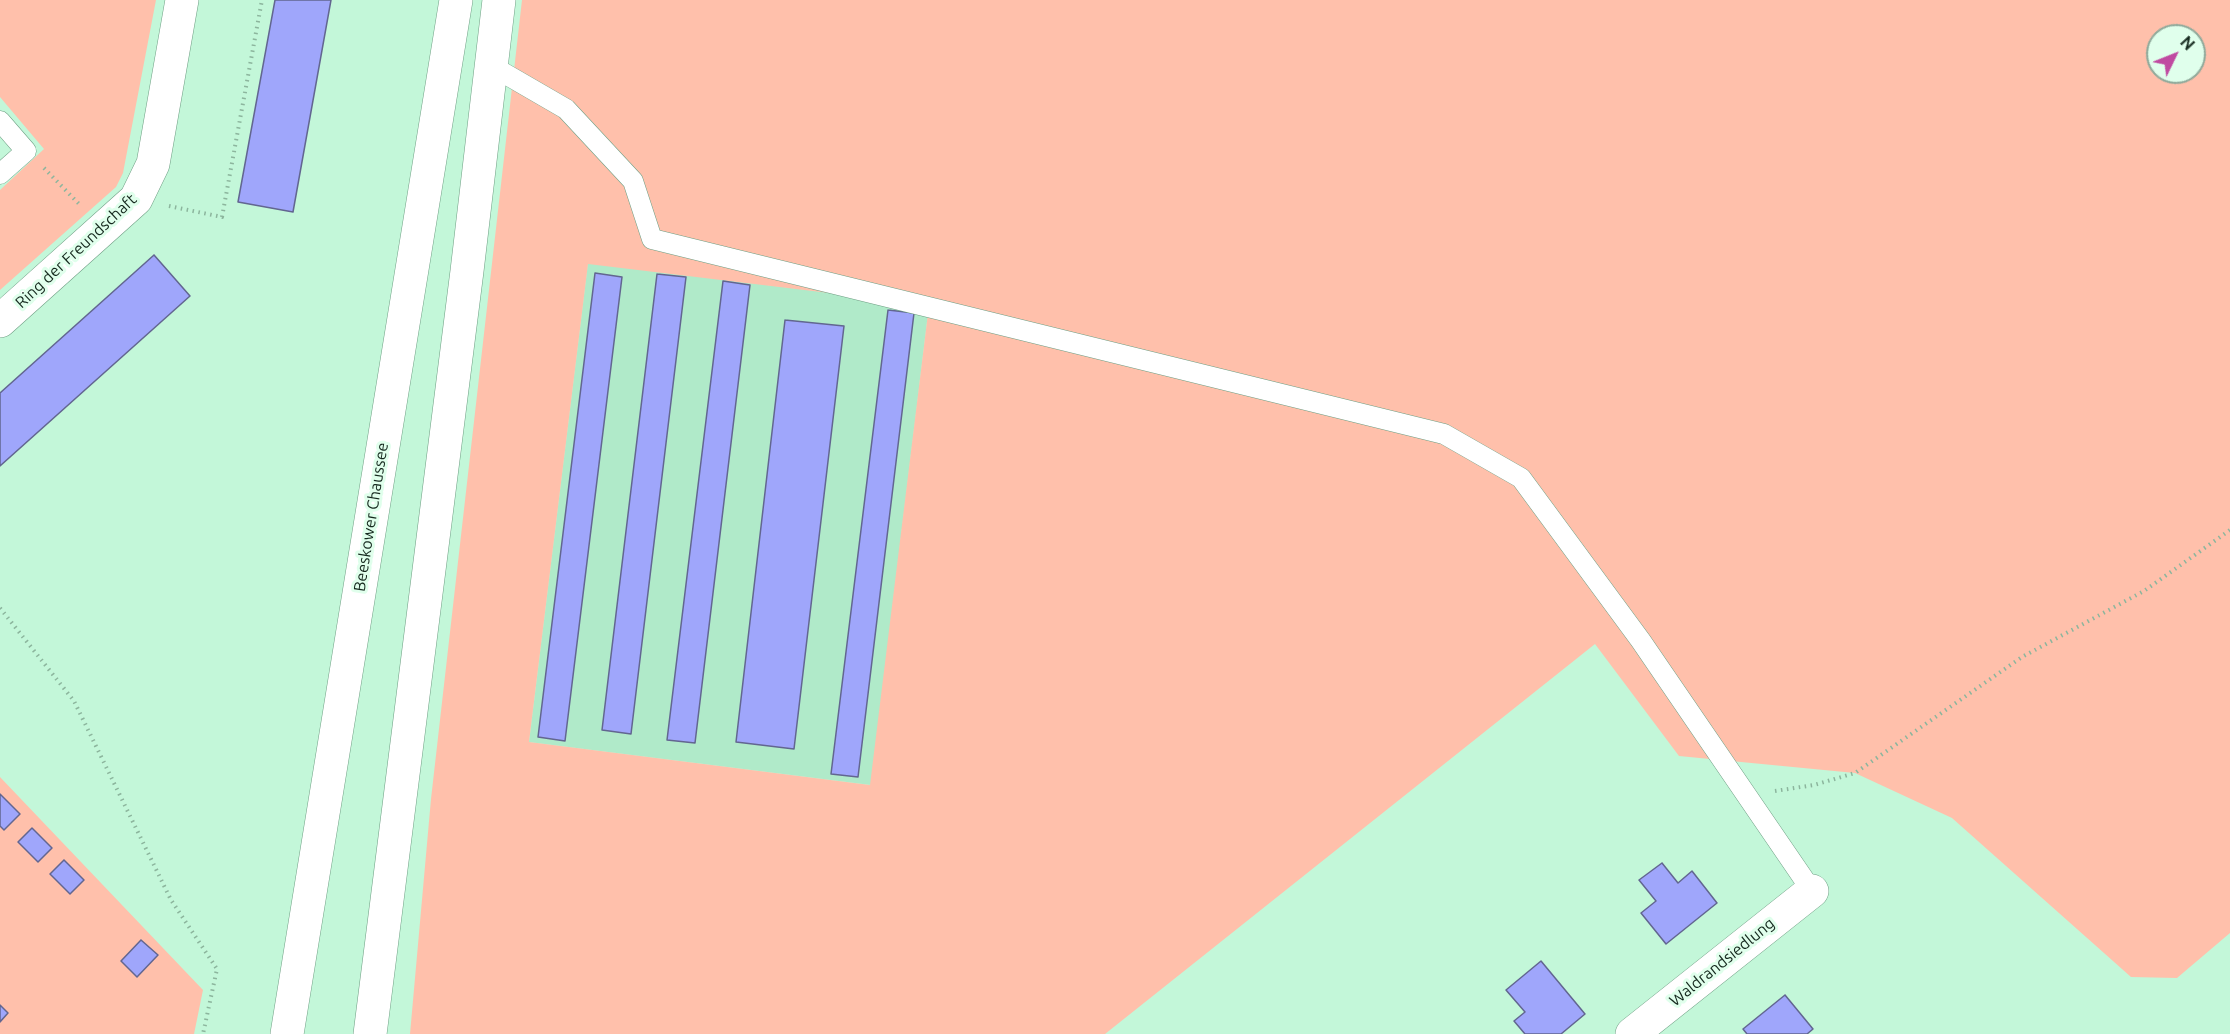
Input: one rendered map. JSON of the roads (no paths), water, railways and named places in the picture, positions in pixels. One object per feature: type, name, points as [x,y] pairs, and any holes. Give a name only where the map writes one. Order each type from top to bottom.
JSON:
[{"type":"street","name":"Ring der Freundschaft","points":[[0,321],[136,199],[153,164],[182,0]]},
{"type":"street","name":"Beeskower Chaussee","points":[[287,1034],[456,0]]},
{"type":"street","points":[[370,1034],[499,0]]},
{"type":"street","name":"Waldrandsiedlung","points":[[1632,1034],[1812,891]]},
{"type":"lane","points":[[490,65],[566,109],[633,181],[652,239],[1444,434],[1521,478],[1641,641],[1812,891]]},
{"type":"lane","points":[[0,121],[26,151],[0,174]]}]
